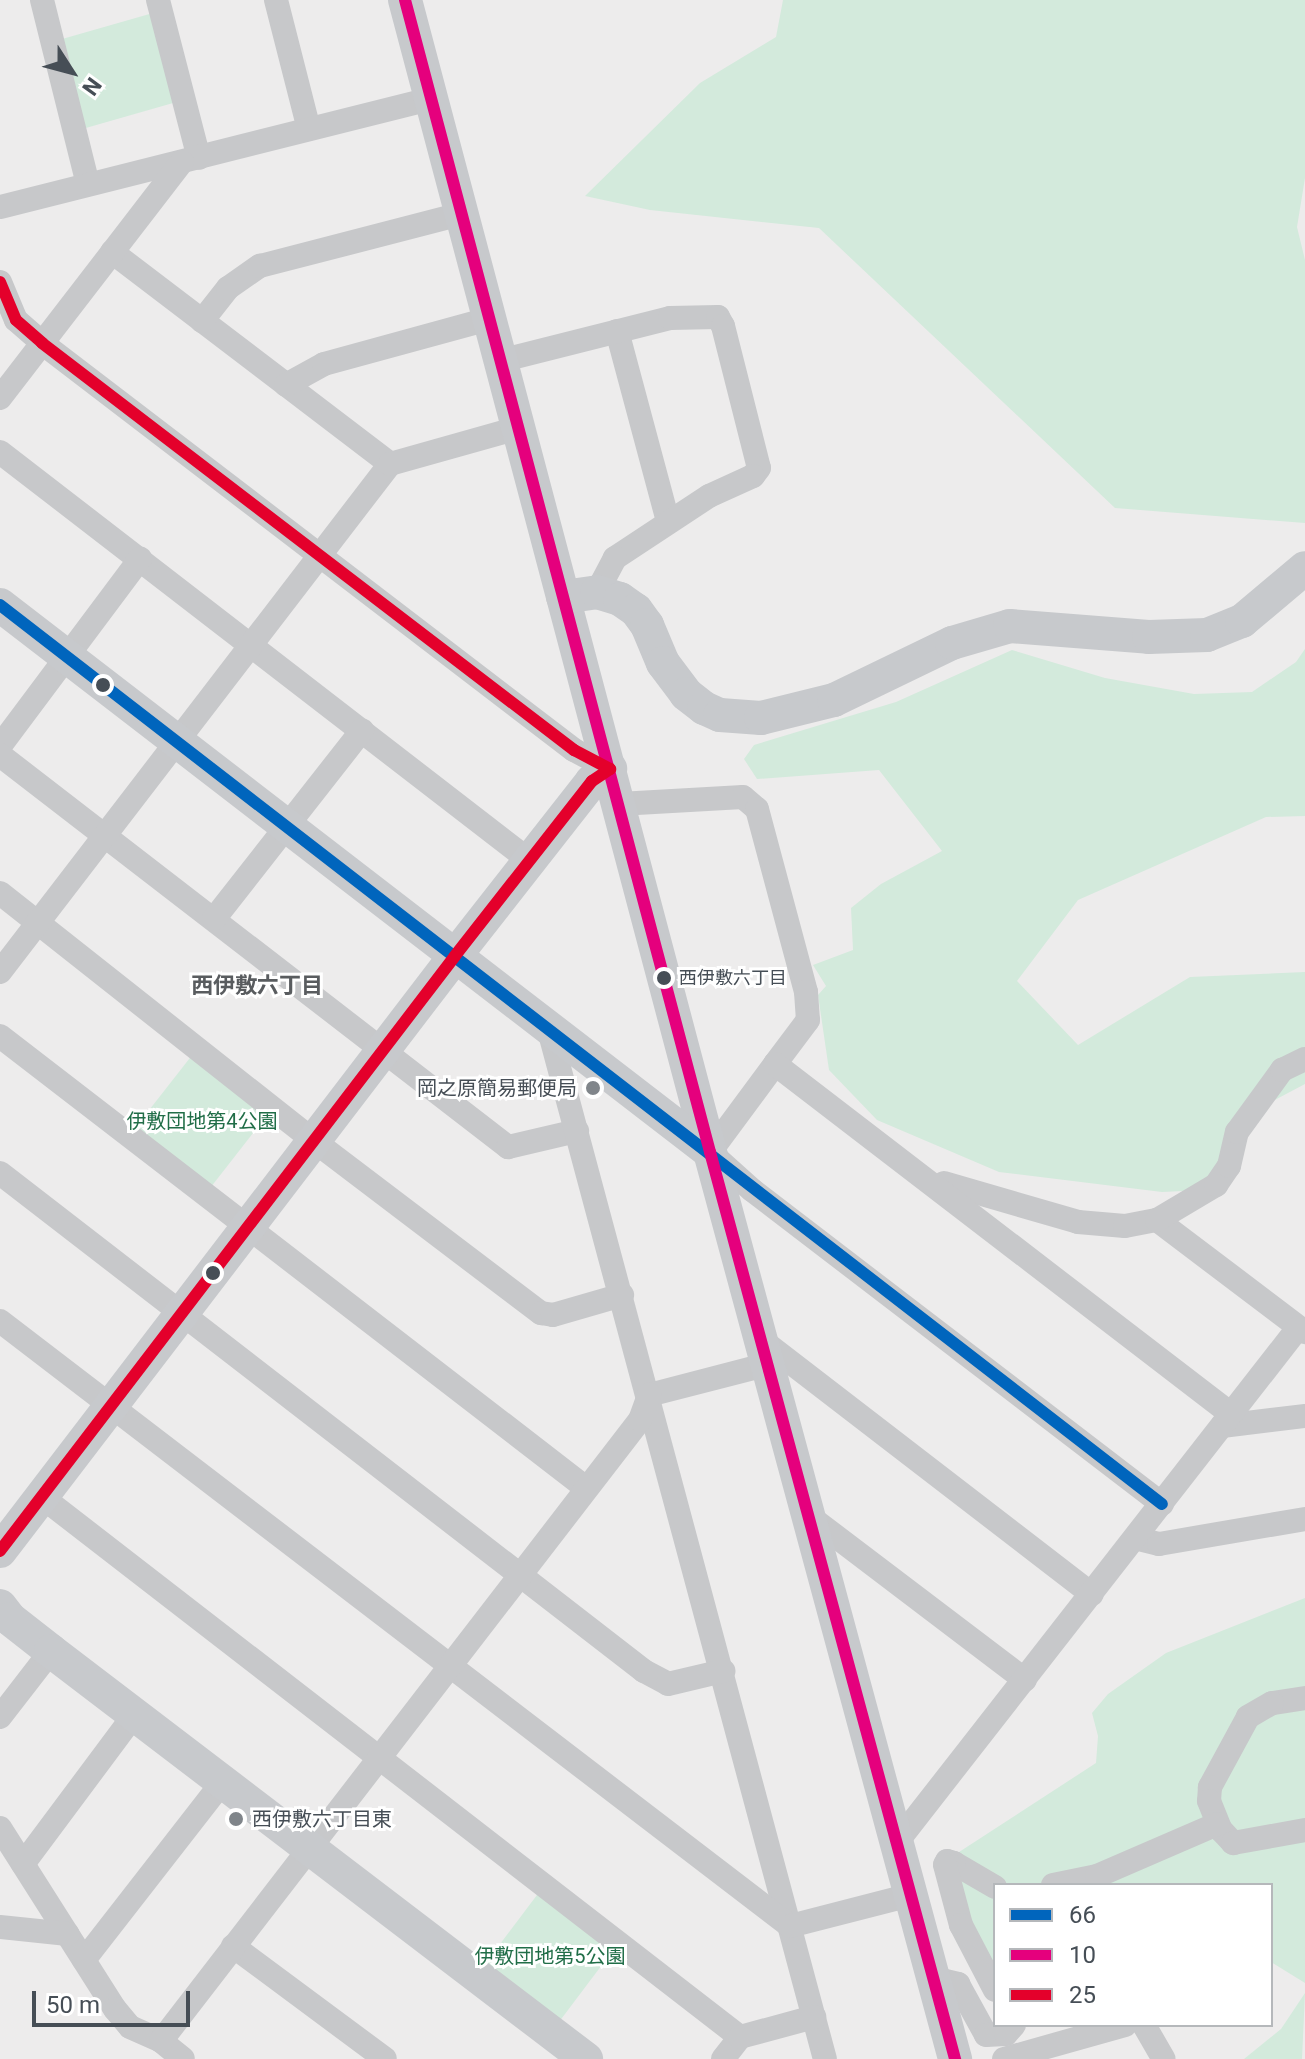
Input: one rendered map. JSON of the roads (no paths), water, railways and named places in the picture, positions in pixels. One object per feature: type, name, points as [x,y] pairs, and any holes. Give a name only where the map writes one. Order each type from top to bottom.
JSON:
[{"type":"street","points":[[42,0],[88,184]]},
{"type":"street","points":[[158,0],[190,160]]},
{"type":"street","points":[[276,0],[309,129]]},
{"type":"street","points":[[405,0],[710,1152],[955,2059]]},
{"type":"street","points":[[0,207],[430,99]]},
{"type":"street","points":[[0,398],[112,252],[190,160]]},
{"type":"street","points":[[202,321],[228,288],[260,266],[461,214]]},
{"type":"street","points":[[112,252],[390,464]]},
{"type":"street","points":[[0,282],[16,320],[42,343],[321,553],[574,750],[610,769]]},
{"type":"street","points":[[500,361],[670,318],[718,317],[759,458],[759,468],[753,476],[709,496],[615,558],[597,592]]},
{"type":"street","points":[[286,385],[324,364],[489,319]]},
{"type":"street","points":[[617,331],[668,522]]},
{"type":"street","points":[[0,972],[390,464],[518,428]]},
{"type":"street","points":[[0,452],[530,861]]},
{"type":"street","points":[[0,746],[140,559]]},
{"type":"street","points":[[563,597],[597,592],[620,599],[636,610],[647,625],[663,663],[686,694],[704,708],[720,715],[750,719],[834,700],[952,643],[1010,626],[1149,637],[1207,635],[1242,621],[1305,568]]},
{"type":"street","points":[[0,605],[710,1152],[752,1190],[1162,1504]]},
{"type":"street","points":[[214,919],[362,730]]},
{"type":"street","points":[[0,755],[106,833],[508,1147],[577,1131]]},
{"type":"street","points":[[6,1530],[42,1497],[455,956],[592,781],[610,769]]},
{"type":"street","points":[[619,804],[743,797],[757,809],[806,992],[808,1020],[710,1152]]},
{"type":"street","points":[[0,893],[314,1141],[541,1313],[553,1315],[622,1295]]},
{"type":"street","points":[[549,1030],[825,2059]]},
{"type":"street","points":[[0,1036],[586,1488]]},
{"type":"street","points":[[928,1178],[1078,1222],[1125,1226],[1157,1220],[1216,1185],[1229,1166],[1237,1132],[1282,1070],[1305,1059]]},
{"type":"street","points":[[775,1064],[928,1178],[1227,1420],[1304,1424]]},
{"type":"street","points":[[0,1173],[644,1671],[668,1684],[723,1671]]},
{"type":"street","points":[[897,1842],[1301,1330],[1157,1220]]},
{"type":"street","points":[[0,1321],[790,1926]]},
{"type":"street","points":[[649,1395],[766,1352]]},
{"type":"street","points":[[766,1352],[1092,1594]]},
{"type":"street","points":[[161,2041],[640,1420],[649,1395]]},
{"type":"street","points":[[42,1497],[740,2037]]},
{"type":"street","points":[[809,1516],[1025,1680]]},
{"type":"street","points":[[1135,1538],[1159,1544],[1305,1519]]},
{"type":"street","points":[[0,1606],[10,1619],[51,1651],[585,2059]]},
{"type":"street","points":[[0,1717],[51,1651]]},
{"type":"street","points":[[1305,1698],[1259,1707],[1243,1725],[1210,1787],[1209,1801],[1217,1824],[1233,1843],[1305,1830]]},
{"type":"street","points":[[23,1864],[134,1715]]},
{"type":"street","points":[[84,1960],[222,1783]]},
{"type":"street","points":[[1063,1883],[1097,1876],[1217,1824]]},
{"type":"street","points":[[0,1828],[130,2027],[161,2041],[183,2059]]},
{"type":"street","points":[[993,1886],[954,1863],[947,1861],[945,1865],[961,1925],[993,1986]]},
{"type":"street","points":[[790,1926],[911,1895]]},
{"type":"street","points":[[0,1927],[68,1934]]},
{"type":"street","points":[[233,1946],[385,2059]]},
{"type":"street","points":[[933,1978],[958,1984],[966,1992],[976,2022],[986,2035],[1006,2034],[1012,2027]]},
{"type":"street","points":[[723,2059],[740,2037],[814,2017]]},
{"type":"street","points":[[1004,2059],[1081,2048],[1121,2027]]},
{"type":"street","points":[[1145,2027],[1164,2059]]},
{"type":"place","name":"西伊敷六丁目","points":[[664,978]]},
{"type":"place","name":"岡之原簡易郵便局","points":[[593,1088]]},
{"type":"place","name":"西伊敷六丁目東","points":[[236,1819]]},
{"type":"district","name":"西伊敷六丁目","points":[[257,986]]},
{"type":"park label","name":"伊敷団地第4公園","points":[[202,1121]]},
{"type":"park label","name":"伊敷団地第5公園","points":[[550,1956]]}]
